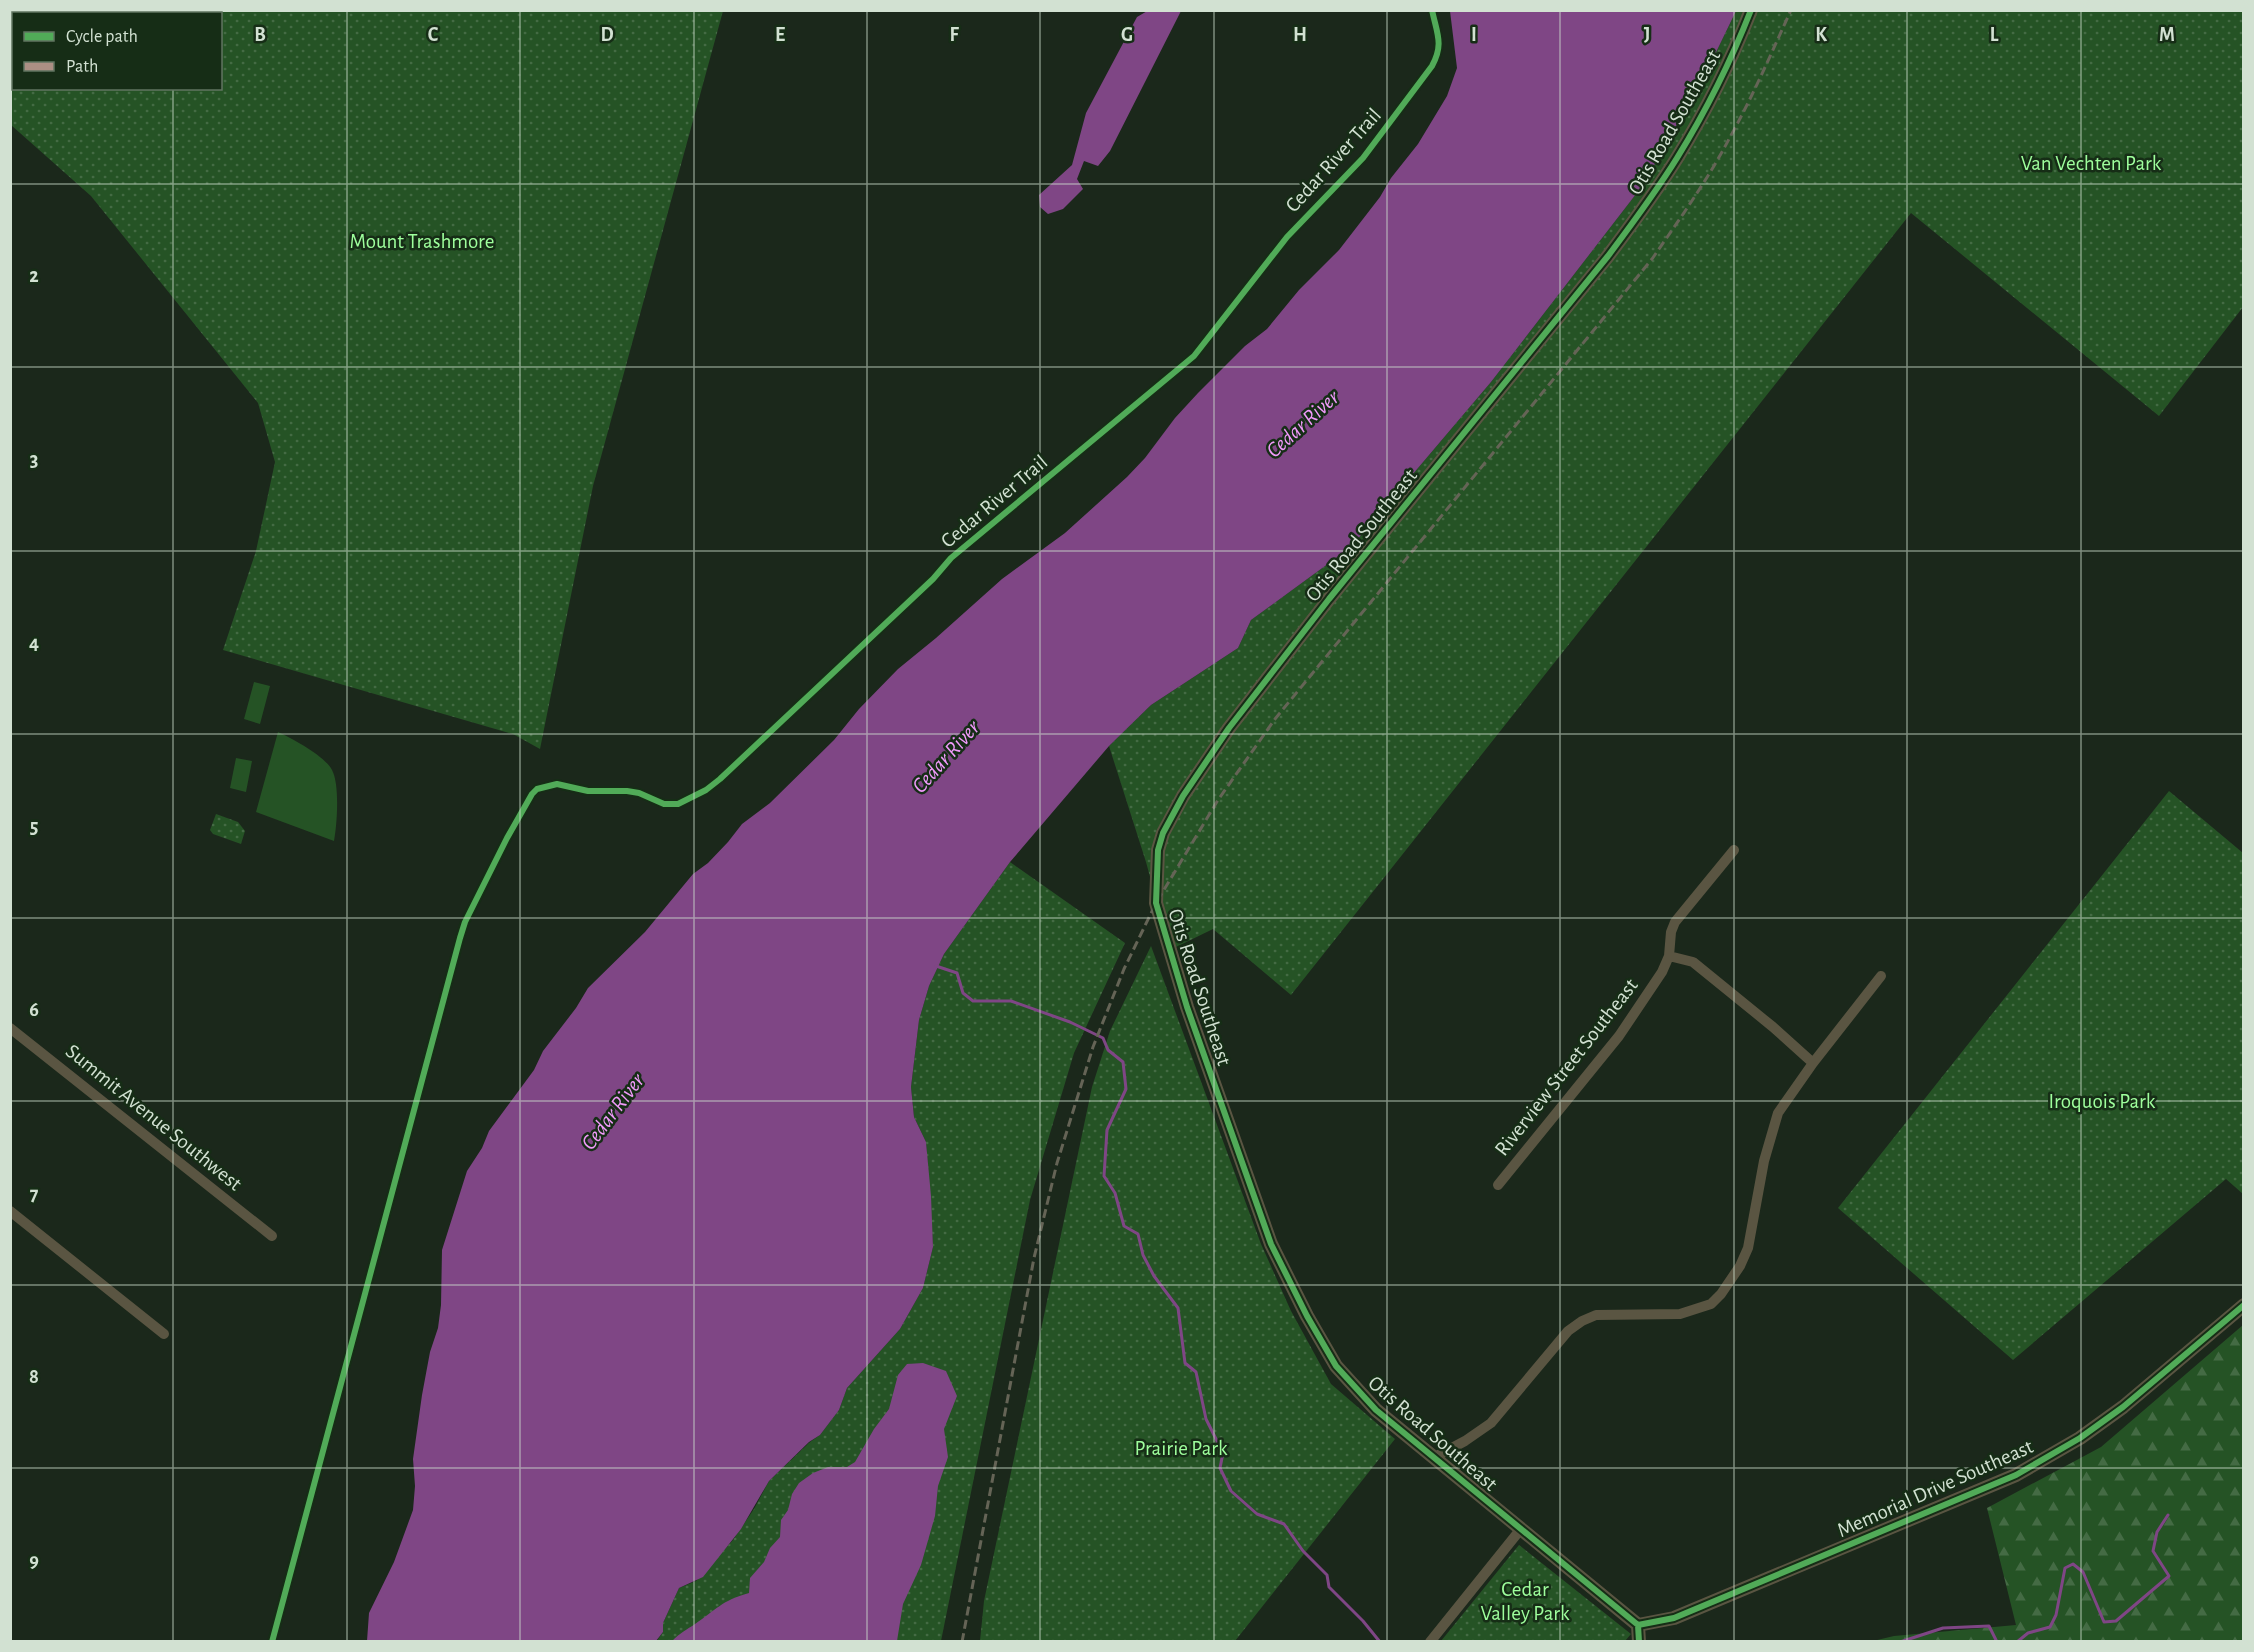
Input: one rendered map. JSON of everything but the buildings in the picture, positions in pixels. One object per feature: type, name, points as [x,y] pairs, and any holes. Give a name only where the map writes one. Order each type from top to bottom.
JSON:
[{"type":"street","name":"Otis Road Southeast","points":[[1638,1625],[1376,1410],[1336,1366],[1307,1316],[1271,1244],[1187,1007],[1156,903],[1158,850],[1163,833],[1183,796],[1229,728],[1329,599],[1608,256],[1650,198],[1677,158],[1705,107],[1735,51],[1751,10]]},
{"type":"street","name":"Riverview Street Southeast","points":[[1498,1185],[1620,1036],[1662,972],[1669,956],[1671,932],[1675,922],[1734,850]]},
{"type":"street","points":[[1669,956],[1693,962],[1813,1063]]},
{"type":"street","points":[[1433,1458],[1465,1441],[1491,1423],[1568,1331],[1582,1321],[1596,1315],[1680,1314],[1711,1304],[1721,1294],[1740,1266],[1748,1248],[1764,1161],[1778,1113],[1813,1063],[1881,976]]},
{"type":"street","name":"Summit Avenue Southwest","points":[[10,1028],[272,1236]]},
{"type":"street","points":[[10,1211],[164,1334]]},
{"type":"street","name":"Memorial Drive Southeast","points":[[1638,1625],[1674,1618],[2016,1475],[2080,1438],[2123,1407],[2244,1305]]},
{"type":"street","points":[[1430,1641],[1520,1530]]},
{"type":"street","points":[[1638,1625],[1639,1641]]},
{"type":"green space","name":"Mount Trashmore","points":[[11,10],[723,11],[593,486],[540,749],[513,734],[223,650],[256,551],[275,462],[258,403],[91,196],[11,125]]},
{"type":"green space","name":"Van Vechten Park","points":[[1736,11],[2243,11],[2243,307],[2159,416],[1911,213],[1291,995],[1213,929],[1170,950],[1146,862],[1109,746],[1151,705],[1238,648],[1251,620],[1351,547],[1491,382],[1643,185],[1706,73]]},
{"type":"green space","points":[[254,682],[270,686],[260,724],[244,719]]},
{"type":"green space","points":[[278,732],[316,754],[332,770],[337,795],[334,841],[256,812]]},
{"type":"green space","points":[[236,758],[252,761],[246,792],[230,788]]},
{"type":"green space","name":"Iroquois Park","points":[[2169,791],[2243,853],[2243,1194],[2226,1179],[2013,1360],[1838,1208]]},
{"type":"green space","points":[[216,814],[238,822],[245,831],[241,844],[213,834],[210,830]]},
{"type":"green space","points":[[1010,862],[1125,943],[1074,1053],[1030,1200],[941,1641],[656,1642],[663,1632],[663,1623],[679,1588],[696,1581],[733,1540],[769,1481],[820,1435],[839,1410],[847,1388],[900,1329],[923,1288],[933,1247],[926,1142],[914,1117],[911,1087],[919,1020],[929,986],[944,954]]},
{"type":"green space","name":"Prairie Park","points":[[1151,946],[1261,1244],[1291,1311],[1331,1384],[1395,1439],[1235,1641],[980,1641],[984,1601],[1092,1087],[1110,1031]]},
{"type":"green space","points":[[2243,1325],[2243,1641],[1873,1641],[1894,1636],[2016,1625],[1987,1508],[2101,1447]]},
{"type":"green space","name":"Cedar Valley Park","points":[[1519,1545],[1631,1634],[1625,1641],[1441,1641]]},
{"type":"water","points":[[1149,10],[1181,11],[1110,151],[1098,166],[1084,161],[1077,179],[1083,189],[1063,209],[1048,214],[1040,207],[1039,195],[1072,165],[1086,113],[1137,17]]},
{"type":"water","name":"Cedar River","points":[[1450,11],[1736,11],[1706,73],[1643,185],[1491,382],[1351,547],[1251,620],[1238,648],[1151,705],[1109,746],[1010,862],[944,954],[929,986],[919,1020],[911,1087],[914,1117],[926,1142],[931,1196],[933,1247],[923,1288],[900,1329],[847,1388],[839,1410],[820,1435],[809,1442],[769,1481],[741,1529],[703,1577],[679,1588],[663,1623],[663,1632],[656,1641],[367,1641],[369,1613],[394,1562],[413,1510],[415,1486],[413,1459],[430,1352],[438,1328],[441,1305],[442,1250],[467,1171],[482,1148],[489,1131],[534,1070],[543,1051],[576,1008],[588,988],[645,932],[693,874],[708,863],[742,824],[770,803],[834,740],[859,709],[898,669],[1002,579],[1065,533],[1127,477],[1198,393],[1245,346],[1267,329],[1299,290],[1339,250],[1418,144],[1447,96],[1457,68]]},
{"type":"water","points":[[923,1363],[946,1371],[957,1396],[944,1429],[948,1457],[938,1486],[935,1516],[921,1565],[903,1604],[897,1641],[672,1641],[720,1606],[749,1593],[750,1578],[764,1562],[770,1548],[780,1537],[781,1520],[788,1510],[792,1494],[799,1483],[813,1473],[828,1467],[847,1467],[855,1462],[874,1429],[889,1409],[898,1375],[907,1364]]},
{"type":"waterway","points":[[936,966],[957,973],[963,993],[973,1001],[1011,1001],[1070,1022],[1103,1038],[1108,1050],[1123,1062],[1126,1089],[1107,1130],[1104,1176],[1115,1193],[1124,1226],[1138,1234],[1143,1255],[1154,1276],[1178,1308],[1185,1363],[1196,1372],[1206,1419],[1223,1453],[1220,1468],[1231,1491],[1257,1514],[1284,1524],[1303,1551],[1327,1575],[1329,1587],[1363,1621],[1380,1642]]},
{"type":"waterway","points":[[2017,1642],[2028,1633],[2050,1627],[2056,1615],[2065,1568],[2073,1564],[2083,1572],[2104,1622],[2116,1621],[2169,1576],[2153,1551],[2157,1532],[2168,1515]]},
{"type":"waterway","points":[[1900,1642],[1943,1628],[1989,1626],[1997,1642]]},
{"type":"railway","points":[[962,1642],[1034,1258],[1057,1163],[1093,1047],[1124,969],[1156,903],[1218,800],[1275,719],[1652,259],[1720,155],[1753,92],[1791,10]]},
{"type":"marked path","points":[[121,10],[128,12]]},
{"type":"cycle path","name":"Cedar River Trail","points":[[272,1642],[460,938],[465,922],[532,794],[537,789],[557,784],[588,791],[627,791],[639,793],[664,804],[678,804],[706,790],[720,779],[933,579],[951,558],[1194,356],[1287,237],[1363,158],[1432,66],[1439,45],[1432,10]]},
{"type":"cycle path","points":[[1639,1642],[1638,1625],[1376,1410],[1336,1366],[1307,1316],[1271,1244],[1187,1007],[1156,903],[1158,850],[1163,833],[1183,796],[1229,728],[1329,599],[1608,256],[1652,196],[1708,104],[1751,10]]},
{"type":"cycle path","points":[[1638,1625],[1674,1618],[2016,1475],[2080,1438],[2123,1407],[2244,1305]]}]
